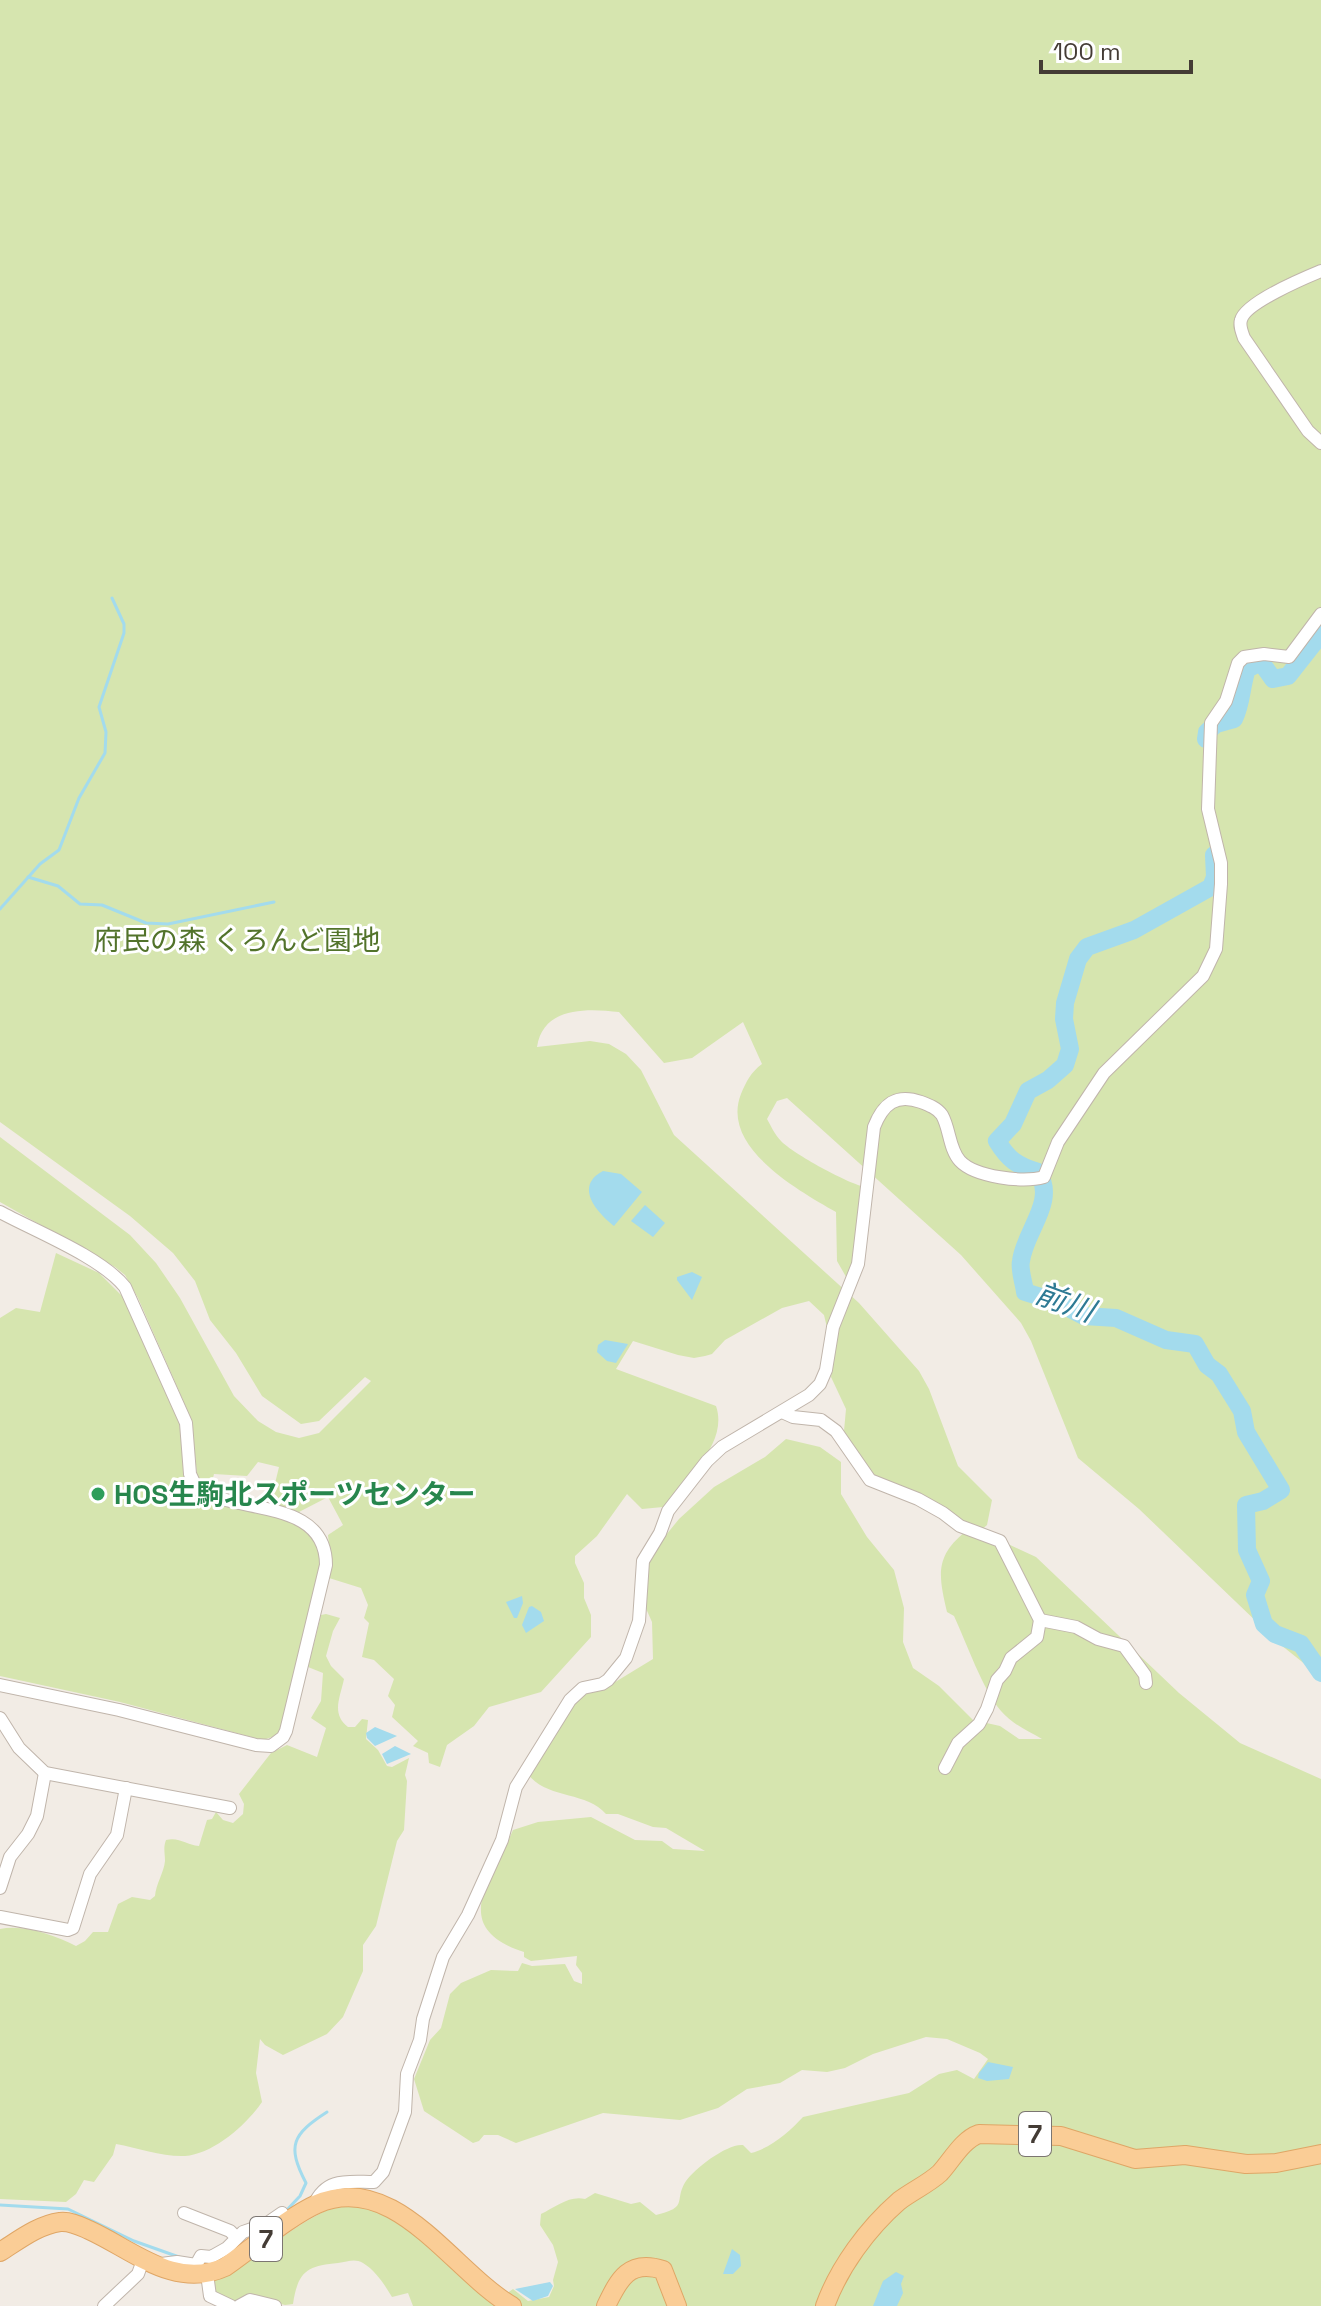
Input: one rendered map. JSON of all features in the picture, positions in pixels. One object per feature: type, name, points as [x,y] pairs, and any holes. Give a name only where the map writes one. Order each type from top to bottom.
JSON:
[{"type":"main road","name":"7","points":[[825,2306],[839,2275],[880,2221],[902,2199],[937,2176],[968,2141],[979,2134],[1061,2136],[1135,2159],[1185,2155],[1246,2164],[1276,2163],[1321,2154]]},
{"type":"main road","name":"7","points":[[207,2274],[225,2267],[314,2205],[337,2197],[361,2197],[397,2210],[478,2282],[512,2306]]},
{"type":"main road","points":[[0,2252],[42,2226],[63,2222],[76,2224],[100,2235],[149,2263],[179,2272],[207,2274]]},
{"type":"main road","points":[[606,2306],[623,2276],[635,2267],[651,2266],[663,2270],[677,2306]]},
{"type":"street","points":[[1321,271],[1279,290],[1242,316],[1239,324],[1244,338],[1308,431],[1321,443]]},
{"type":"street","points":[[314,2205],[320,2192],[335,2184],[374,2182],[383,2172],[405,2112],[407,2074],[418,2047],[423,2019],[447,1946],[468,1915],[502,1840],[516,1787],[570,1700],[583,1688],[608,1680],[626,1658],[639,1621],[643,1561],[660,1533],[668,1511],[707,1461],[722,1447],[809,1395],[820,1384],[826,1370],[833,1327],[861,1249],[874,1127],[880,1113],[899,1097],[911,1098],[941,1112],[958,1159],[970,1168],[1005,1178],[1040,1178],[1058,1142],[1104,1073],[1210,966],[1216,949],[1221,863],[1208,809],[1210,728],[1226,701],[1238,663],[1250,654],[1289,657],[1321,614]]},
{"type":"street","points":[[0,1212],[94,1262],[118,1278],[125,1287],[186,1423],[190,1474],[197,1489],[218,1498],[297,1517],[320,1535],[326,1554],[326,1565],[286,1731],[271,1746],[0,1685]]},
{"type":"street","points":[[782,1412],[793,1417],[821,1420],[836,1431],[870,1480],[918,1499],[960,1526],[1000,1541],[1040,1620],[1037,1637],[1011,1658],[997,1680],[979,1724],[958,1743],[945,1768]]},
{"type":"street","points":[[1040,1620],[1076,1627],[1098,1639],[1124,1646],[1145,1675],[1146,1683]]},
{"type":"street","points":[[0,1718],[19,1748],[45,1773],[230,1808]]},
{"type":"street","points":[[0,1888],[10,1857],[37,1816],[45,1773]]},
{"type":"street","points":[[0,1917],[68,1930],[73,1928],[90,1874],[117,1835],[126,1788]]},
{"type":"street","points":[[184,2213],[230,2231],[236,2237]]},
{"type":"street","points":[[104,2306],[149,2263],[196,2265],[201,2256],[211,2257],[227,2248],[236,2237],[282,2213]]},
{"type":"street","points":[[207,2274],[210,2296],[231,2306]]},
{"type":"street","points":[[239,2306],[250,2300],[275,2306]]},
{"type":"green space","name":"府民の森 くろんど園地","points":[[0,0],[1321,0],[1321,1677],[1281,1645],[1139,1509],[1078,1458],[1021,1323],[961,1255],[787,1098],[777,1101],[767,1119],[781,1141],[822,1168],[866,1187],[849,1282],[837,1261],[836,1212],[766,1165],[742,1132],[737,1113],[741,1094],[749,1078],[762,1064],[743,1022],[692,1058],[664,1063],[619,1012],[580,1011],[557,1017],[541,1034],[537,1047],[590,1041],[609,1044],[626,1054],[641,1070],[674,1135],[859,1303],[919,1371],[929,1389],[958,1466],[992,1500],[987,1525],[979,1532],[876,1480],[844,1431],[846,1409],[831,1377],[834,1357],[824,1315],[809,1301],[782,1308],[725,1340],[712,1354],[705,1356],[694,1358],[678,1355],[633,1341],[616,1369],[716,1406],[718,1420],[711,1448],[663,1507],[642,1509],[627,1494],[597,1536],[575,1556],[591,1615],[591,1637],[541,1692],[489,1707],[474,1726],[447,1745],[440,1767],[429,1763],[428,1753],[413,1746],[418,1741],[392,1717],[395,1705],[388,1696],[394,1679],[374,1660],[362,1657],[369,1623],[364,1618],[368,1605],[361,1588],[329,1578],[328,1535],[343,1525],[328,1497],[299,1512],[270,1504],[279,1467],[258,1462],[247,1476],[214,1474],[210,1489],[200,1483],[192,1425],[186,1407],[125,1275],[0,1202],[0,1137],[130,1235],[156,1263],[180,1298],[234,1396],[258,1421],[276,1432],[299,1438],[319,1433],[371,1381],[365,1377],[319,1421],[301,1424],[262,1396],[236,1353],[210,1320],[195,1281],[173,1253],[130,1216],[0,1122]]},
{"type":"green space","name":"HOS生駒北スポーツセンター","points":[[56,1253],[99,1273],[125,1299],[179,1419],[184,1472],[198,1497],[289,1521],[302,1527],[315,1542],[321,1565],[278,1735],[263,1740],[120,1702],[0,1676],[0,1318],[16,1308],[40,1312]]},
{"type":"green space","points":[[786,1439],[820,1447],[841,1462],[841,1494],[867,1537],[894,1570],[904,1608],[903,1642],[913,1668],[939,1686],[973,1720],[1000,1726],[1019,1739],[1042,1739],[1001,1711],[981,1678],[954,1616],[947,1612],[941,1568],[948,1550],[965,1532],[1008,1544],[1036,1557],[1179,1693],[1240,1743],[1321,1779],[1321,2306],[413,2306],[408,2293],[392,2297],[372,2270],[354,2261],[319,2266],[306,2272],[298,2284],[293,2304],[285,2305],[255,2297],[233,2304],[213,2295],[211,2281],[321,2213],[356,2203],[368,2205],[400,2222],[492,2304],[513,2289],[528,2301],[549,2297],[558,2262],[553,2245],[540,2225],[541,2214],[557,2205],[568,2200],[585,2199],[595,2193],[631,2204],[640,2202],[656,2215],[667,2212],[677,2206],[682,2188],[690,2176],[712,2157],[729,2148],[743,2145],[751,2153],[758,2151],[779,2139],[803,2117],[909,2093],[939,2074],[957,2070],[974,2079],[988,2059],[947,2039],[926,2037],[873,2054],[845,2068],[827,2072],[802,2070],[780,2083],[747,2089],[718,2108],[680,2120],[603,2113],[516,2143],[498,2135],[484,2135],[473,2143],[424,2111],[414,2079],[430,2040],[441,2028],[450,1994],[461,1983],[491,1970],[518,1971],[522,1963],[532,1966],[565,1964],[574,1981],[582,1984],[582,1973],[576,1965],[577,1956],[531,1961],[524,1957],[524,1952],[500,1942],[487,1929],[481,1915],[482,1899],[513,1830],[538,1822],[591,1817],[635,1840],[662,1841],[673,1849],[705,1851],[666,1828],[653,1827],[618,1814],[606,1814],[588,1802],[545,1788],[528,1774],[577,1697],[607,1687],[653,1659],[652,1622],[644,1604],[653,1551],[679,1519],[714,1487],[765,1457]]},
{"type":"green space","points":[[321,1615],[340,1618],[326,1656],[344,1679],[338,1705],[340,1717],[348,1727],[355,1727],[362,1719],[368,1720],[366,1739],[378,1750],[387,1766],[392,1767],[409,1758],[405,1775],[404,1830],[397,1841],[376,1926],[363,1945],[363,1971],[343,2017],[327,2034],[283,2055],[260,2039],[256,2073],[262,2102],[239,2128],[207,2150],[177,2156],[116,2144],[113,2155],[94,2182],[84,2180],[76,2194],[66,2202],[0,2199],[0,1929],[19,1928],[39,1932],[76,1946],[93,1932],[108,1932],[118,1904],[132,1897],[150,1900],[155,1896],[165,1861],[166,1840],[199,1846],[207,1820],[212,1819],[216,1812],[223,1820],[233,1823],[243,1814],[244,1804],[239,1794],[271,1753],[287,1745],[317,1757],[326,1728],[311,1718],[321,1701],[323,1673],[308,1667]]},
{"type":"water","points":[[603,1171],[621,1174],[642,1192],[614,1226],[595,1206],[589,1191],[594,1177]]},
{"type":"water","points":[[645,1205],[665,1223],[653,1237],[631,1221]]},
{"type":"water","points":[[692,1272],[702,1277],[692,1300],[677,1277]]},
{"type":"water","points":[[605,1340],[628,1344],[616,1363],[607,1361],[597,1352],[598,1345]]},
{"type":"water","points":[[522,1596],[523,1603],[517,1618],[514,1618],[506,1602]]},
{"type":"water","points":[[532,1606],[541,1612],[544,1621],[526,1633],[522,1625]]},
{"type":"water","points":[[375,1727],[397,1736],[375,1746],[366,1733]]},
{"type":"water","points":[[395,1746],[411,1754],[387,1764],[382,1754]]},
{"type":"water","points":[[988,2062],[1013,2067],[1009,2079],[987,2081],[978,2078]]},
{"type":"water","points":[[732,2249],[740,2255],[741,2266],[733,2274],[723,2274]]},
{"type":"water","points":[[896,2272],[904,2276],[901,2284],[903,2293],[897,2306],[873,2306],[883,2281]]},
{"type":"water","points":[[550,2282],[553,2286],[548,2296],[533,2301],[515,2289]]},
{"type":"waterway","points":[[0,909],[40,864],[59,850],[79,798],[105,753],[106,732],[99,707],[124,633],[124,624],[112,598]]},
{"type":"waterway","name":"前川","points":[[1206,739],[1207,732],[1216,724],[1234,719],[1247,669],[1261,662],[1273,679],[1288,676],[1321,634]]},
{"type":"waterway","name":"前川","points":[[1214,855],[1215,877],[1211,887],[1134,930],[1087,947],[1078,959],[1065,1003],[1064,1019],[1070,1049],[1065,1065],[1048,1080],[1028,1091],[1013,1124],[997,1141],[1014,1161],[1038,1172],[1043,1183],[1042,1205],[1021,1261],[1025,1292],[1057,1302],[1084,1316],[1116,1318],[1166,1340],[1195,1344],[1207,1365],[1219,1374],[1242,1411],[1246,1432],[1281,1490],[1263,1501],[1246,1505],[1247,1550],[1261,1581],[1255,1595],[1264,1624],[1275,1634],[1301,1644],[1321,1673]]},
{"type":"waterway","points":[[28,877],[58,886],[80,904],[102,905],[146,923],[168,924],[274,902]]},
{"type":"waterway","points":[[285,2212],[300,2196],[306,2183],[296,2159],[296,2142],[307,2127],[327,2112]]},
{"type":"waterway","points":[[0,2205],[68,2209],[134,2241],[179,2257]]},
{"type":"place","name":"HOS生駒北スポーツセンター","points":[[98,1494]]}]
